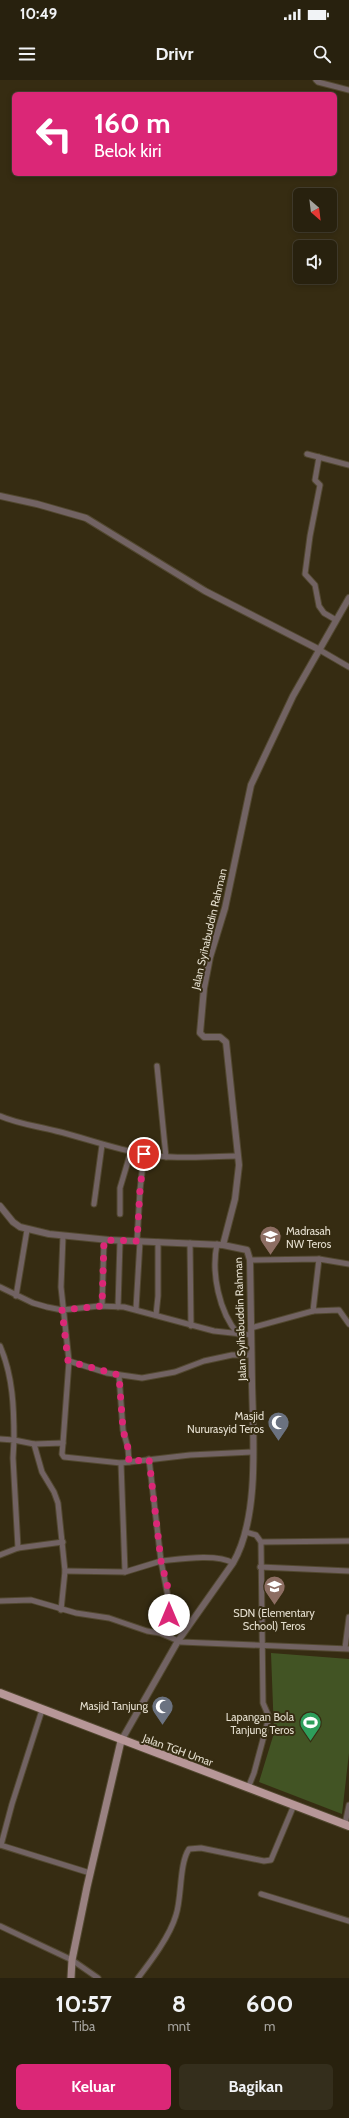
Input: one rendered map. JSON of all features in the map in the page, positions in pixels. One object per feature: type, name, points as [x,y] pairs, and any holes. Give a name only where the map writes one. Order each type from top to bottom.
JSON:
[{"type":"main road","name":"Jalan TGH Umar","points":[[0,1693],[121,1741],[347,1825]]},
{"type":"main road","points":[[71,1978],[72,1960],[90,1873],[121,1741]]},
{"type":"street","points":[[316,80],[318,82],[349,90]]},
{"type":"street","points":[[307,454],[349,465]]},
{"type":"street","points":[[319,457],[315,480],[320,484],[310,536],[305,574],[315,585],[319,606],[324,613],[336,620]]},
{"type":"street","points":[[0,496],[37,504],[86,518],[205,592],[318,649],[349,667]]},
{"type":"street","name":"Jalan Syihabuddin Rahman","points":[[121,1741],[178,1641],[241,1551],[246,1532],[251,1495],[252,1452],[250,1260],[247,1250],[220,1245],[235,1199],[239,1174],[238,1156],[226,1042],[220,1037],[204,1037],[200,1033],[204,988],[210,957],[225,908],[250,785],[318,649],[349,598]]},
{"type":"street","points":[[157,1066],[166,1157]]},
{"type":"street","points":[[0,1116],[15,1122],[55,1130],[102,1145],[144,1154],[166,1157],[238,1156]]},
{"type":"street","points":[[94,1204],[102,1145]]},
{"type":"street","points":[[120,1214],[120,1188],[131,1151]]},
{"type":"street","points":[[136,1309],[140,1190],[144,1154]]},
{"type":"street","points":[[0,1206],[13,1222],[27,1230],[63,1236],[104,1240],[220,1245],[214,1262],[218,1286],[227,1317],[238,1334]]},
{"type":"street","points":[[16,1296],[27,1230]]},
{"type":"street","points":[[63,1236],[60,1287],[68,1361],[62,1454],[64,1457],[120,1463],[213,1453],[252,1452]]},
{"type":"street","points":[[102,1306],[104,1240]]},
{"type":"street","points":[[118,1307],[120,1241]]},
{"type":"street","points":[[156,1315],[158,1296],[158,1242]]},
{"type":"street","points":[[190,1243],[191,1326]]},
{"type":"street","points":[[313,1311],[319,1259]]},
{"type":"street","points":[[250,1260],[319,1259],[349,1264]]},
{"type":"street","points":[[0,1287],[33,1303],[62,1310],[102,1306],[136,1309],[191,1326],[251,1335]]},
{"type":"street","points":[[251,1328],[313,1311],[339,1310],[349,1324]]},
{"type":"street","points":[[0,1346],[7,1365],[12,1388],[14,1440],[13,1458],[18,1548]]},
{"type":"street","points":[[68,1361],[119,1375],[142,1378],[167,1374],[204,1361],[251,1354]]},
{"type":"street","points":[[119,1375],[123,1430],[128,1448],[129,1462]]},
{"type":"street","points":[[0,1439],[34,1444],[63,1443]]},
{"type":"street","points":[[34,1444],[42,1472],[54,1492],[58,1503],[65,1571],[61,1610]]},
{"type":"street","points":[[149,1459],[161,1561],[170,1607],[166,1635]]},
{"type":"street","points":[[120,1463],[125,1572]]},
{"type":"street","points":[[246,1532],[256,1535],[261,1542],[260,1567],[263,1703],[264,1710],[269,1714],[269,1720],[248,1788]]},
{"type":"street","points":[[261,1542],[349,1541]]},
{"type":"street","points":[[0,1555],[18,1548],[63,1542]]},
{"type":"street","points":[[65,1571],[125,1572],[161,1561],[199,1558],[226,1559],[233,1563]]},
{"type":"street","points":[[260,1567],[349,1571]]},
{"type":"street","points":[[0,1601],[23,1599],[61,1610],[114,1619],[139,1629],[166,1635],[178,1641],[262,1646],[347,1649],[349,1617]]},
{"type":"street","points":[[42,1710],[12,1804],[1,1845],[90,1873]]},
{"type":"street","points":[[138,1978],[172,1926],[176,1916],[185,1859],[190,1849],[200,1848],[264,1861],[271,1860],[294,1805]]},
{"type":"street","points":[[347,1825],[349,1805]]},
{"type":"street","points":[[261,1894],[349,1921]]},
{"type":"street","points":[[0,1926],[72,1960],[98,1978]]},
{"type":"green space","name":"Lapangan Bola Tanjung Teros","points":[[271,1653],[349,1659],[349,1753],[342,1814],[259,1782],[274,1733]]},
{"type":"place","name":"Madrasah NW Teros","points":[[271,1256]]},
{"type":"place","name":"Masjid Nururasyid Teros","points":[[279,1442]]},
{"type":"place","name":"SDN (Elementary School) Teros","points":[[274,1606]]},
{"type":"place","name":"Masjid Tanjung","points":[[163,1726]]},
{"type":"place","name":"Lapangan Bola Tanjung Teros","points":[[310,1742]]},
{"type":"route","points":[[144,1154],[137,1241],[104,1240],[102,1306],[62,1310],[68,1361],[107,1373],[119,1375],[123,1430],[128,1448],[129,1462],[149,1459],[161,1561],[169,1592],[169,1615]]}]
